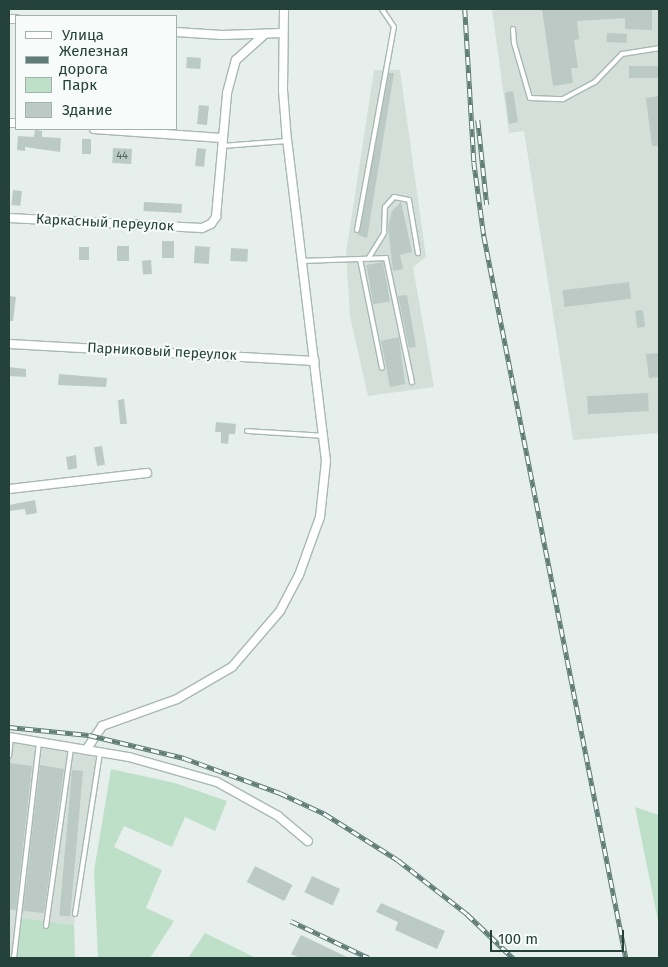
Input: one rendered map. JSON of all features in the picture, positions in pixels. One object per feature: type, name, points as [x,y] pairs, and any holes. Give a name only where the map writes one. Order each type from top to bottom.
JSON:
[{"type":"street","points":[[86,750],[102,726],[177,699],[206,685],[232,667],[257,641],[280,610],[299,575],[320,517],[326,488],[324,436],[287,141],[283,33],[284,9]]},
{"type":"street","points":[[178,32],[283,33]]},
{"type":"street","points":[[222,146],[227,93],[236,60],[265,34]]},
{"type":"street","points":[[108,130],[222,138]]},
{"type":"street","name":"Каркасный переулок","points":[[9,218],[202,228],[211,224],[216,217],[222,146]]},
{"type":"street","name":"Парниковый переулок","points":[[9,344],[315,361]]},
{"type":"street","points":[[9,489],[147,473]]},
{"type":"street","points":[[10,737],[100,752],[174,768],[217,782],[278,816],[308,841]]},
{"type":"lane","points":[[357,230],[394,27],[382,9]]},
{"type":"lane","points":[[513,29],[514,43],[530,98],[563,99],[595,82],[622,54],[659,48]]},
{"type":"lane","points":[[222,146],[287,141]]},
{"type":"lane","points":[[368,259],[384,234],[385,207],[394,197],[409,200],[418,253]]},
{"type":"lane","points":[[303,261],[386,258],[412,382]]},
{"type":"lane","points":[[360,259],[382,368]]},
{"type":"lane","points":[[247,431],[324,436]]},
{"type":"lane","points":[[9,756],[10,737]]},
{"type":"lane","points":[[14,958],[39,742]]},
{"type":"lane","points":[[46,926],[71,747]]},
{"type":"lane","points":[[75,914],[100,752]]},
{"type":"shaded area","points":[[492,9],[659,9],[659,433],[573,440],[524,131],[509,133]]},
{"type":"shaded area","points":[[374,70],[400,70],[426,257],[413,267],[434,387],[368,396],[350,316],[346,253]]},
{"type":"shaded area","points":[[9,742],[96,757],[74,925],[21,918],[15,958],[9,958]]},
{"type":"green space","points":[[111,769],[175,783],[227,801],[215,831],[185,817],[172,847],[124,826],[114,847],[162,870],[146,908],[174,921],[150,958],[98,958],[94,871]]},
{"type":"green space","points":[[635,807],[659,815],[659,926]]},
{"type":"green space","points":[[21,918],[74,925],[75,958],[15,958]]},
{"type":"green space","points":[[205,933],[256,958],[188,958]]},
{"type":"building","points":[[542,9],[652,9],[652,30],[625,29],[625,18],[577,21],[579,39],[574,40],[578,68],[571,68],[573,83],[553,86]]},
{"type":"building","points":[[607,33],[627,34],[627,43],[607,42]]},
{"type":"building","points":[[187,57],[201,58],[200,69],[186,68]]},
{"type":"building","points":[[629,66],[659,66],[659,78],[629,78]]},
{"type":"building","points":[[389,73],[394,73],[367,238],[358,235]]},
{"type":"building","points":[[513,91],[518,122],[509,124],[505,93]]},
{"type":"building","points":[[659,96],[659,146],[652,146],[646,98]]},
{"type":"building","points":[[199,105],[209,106],[207,125],[197,124]]},
{"type":"building","points":[[35,130],[42,131],[42,137],[61,138],[60,152],[25,147],[25,151],[17,150],[18,136],[34,137]]},
{"type":"building","points":[[82,139],[91,139],[91,154],[82,154]]},
{"type":"building","points":[[113,148],[132,149],[131,164],[112,163]]},
{"type":"building","points":[[197,148],[206,149],[204,167],[195,166]]},
{"type":"building","points":[[13,190],[22,191],[20,206],[11,205]]},
{"type":"building","points":[[144,202],[182,204],[181,213],[144,211]]},
{"type":"building","points":[[401,202],[412,252],[400,255],[403,269],[393,271],[388,227],[392,211]]},
{"type":"building","points":[[162,241],[174,241],[174,258],[162,258]]},
{"type":"building","points":[[117,246],[129,246],[129,261],[117,261]]},
{"type":"building","points":[[195,246],[210,247],[209,264],[194,263]]},
{"type":"building","points":[[79,247],[89,247],[89,260],[79,260]]},
{"type":"building","points":[[231,248],[248,249],[247,262],[230,261]]},
{"type":"building","points":[[151,260],[152,274],[143,275],[142,261]]},
{"type":"building","points":[[383,262],[390,301],[373,304],[366,265]]},
{"type":"building","points":[[629,282],[631,299],[565,307],[562,290]]},
{"type":"building","points":[[407,295],[416,347],[409,348],[398,296]]},
{"type":"building","points":[[9,296],[16,297],[13,321],[9,321]]},
{"type":"building","points":[[643,310],[645,327],[637,328],[635,311]]},
{"type":"building","points":[[399,337],[405,384],[390,387],[381,341]]},
{"type":"building","points":[[659,353],[659,377],[649,378],[646,354]]},
{"type":"building","points":[[9,367],[26,369],[26,377],[9,376]]},
{"type":"building","points":[[59,374],[107,378],[106,387],[58,385]]},
{"type":"building","points":[[648,393],[649,411],[588,414],[587,396]]},
{"type":"building","points":[[124,399],[127,424],[120,424],[118,400]]},
{"type":"building","points":[[216,422],[236,424],[235,434],[229,434],[228,444],[221,443],[221,432],[215,432]]},
{"type":"building","points":[[102,446],[105,465],[97,466],[94,447]]},
{"type":"building","points":[[76,455],[77,468],[68,470],[66,457]]},
{"type":"building","points":[[35,500],[37,513],[26,515],[25,509],[9,511],[9,505]]},
{"type":"building","points":[[9,763],[32,766],[16,910],[9,909]]},
{"type":"building","points":[[40,765],[64,769],[44,913],[23,911]]},
{"type":"building","points":[[72,770],[83,771],[70,916],[59,915]]},
{"type":"building","points":[[255,866],[292,885],[284,901],[247,882]]},
{"type":"building","points":[[312,876],[340,889],[332,905],[304,892]]},
{"type":"building","points":[[381,903],[445,931],[437,949],[395,930],[398,922],[376,912]]},
{"type":"building","points":[[301,935],[349,958],[300,958],[291,954]]},
{"type":"railway","points":[[465,9],[474,162],[484,236],[626,958]]},
{"type":"railway","points":[[478,120],[487,205]]},
{"type":"railway","points":[[9,727],[89,735],[184,758],[280,793],[325,814],[398,860],[467,914],[513,958]]},
{"type":"railway","points":[[291,921],[369,958]]}]
